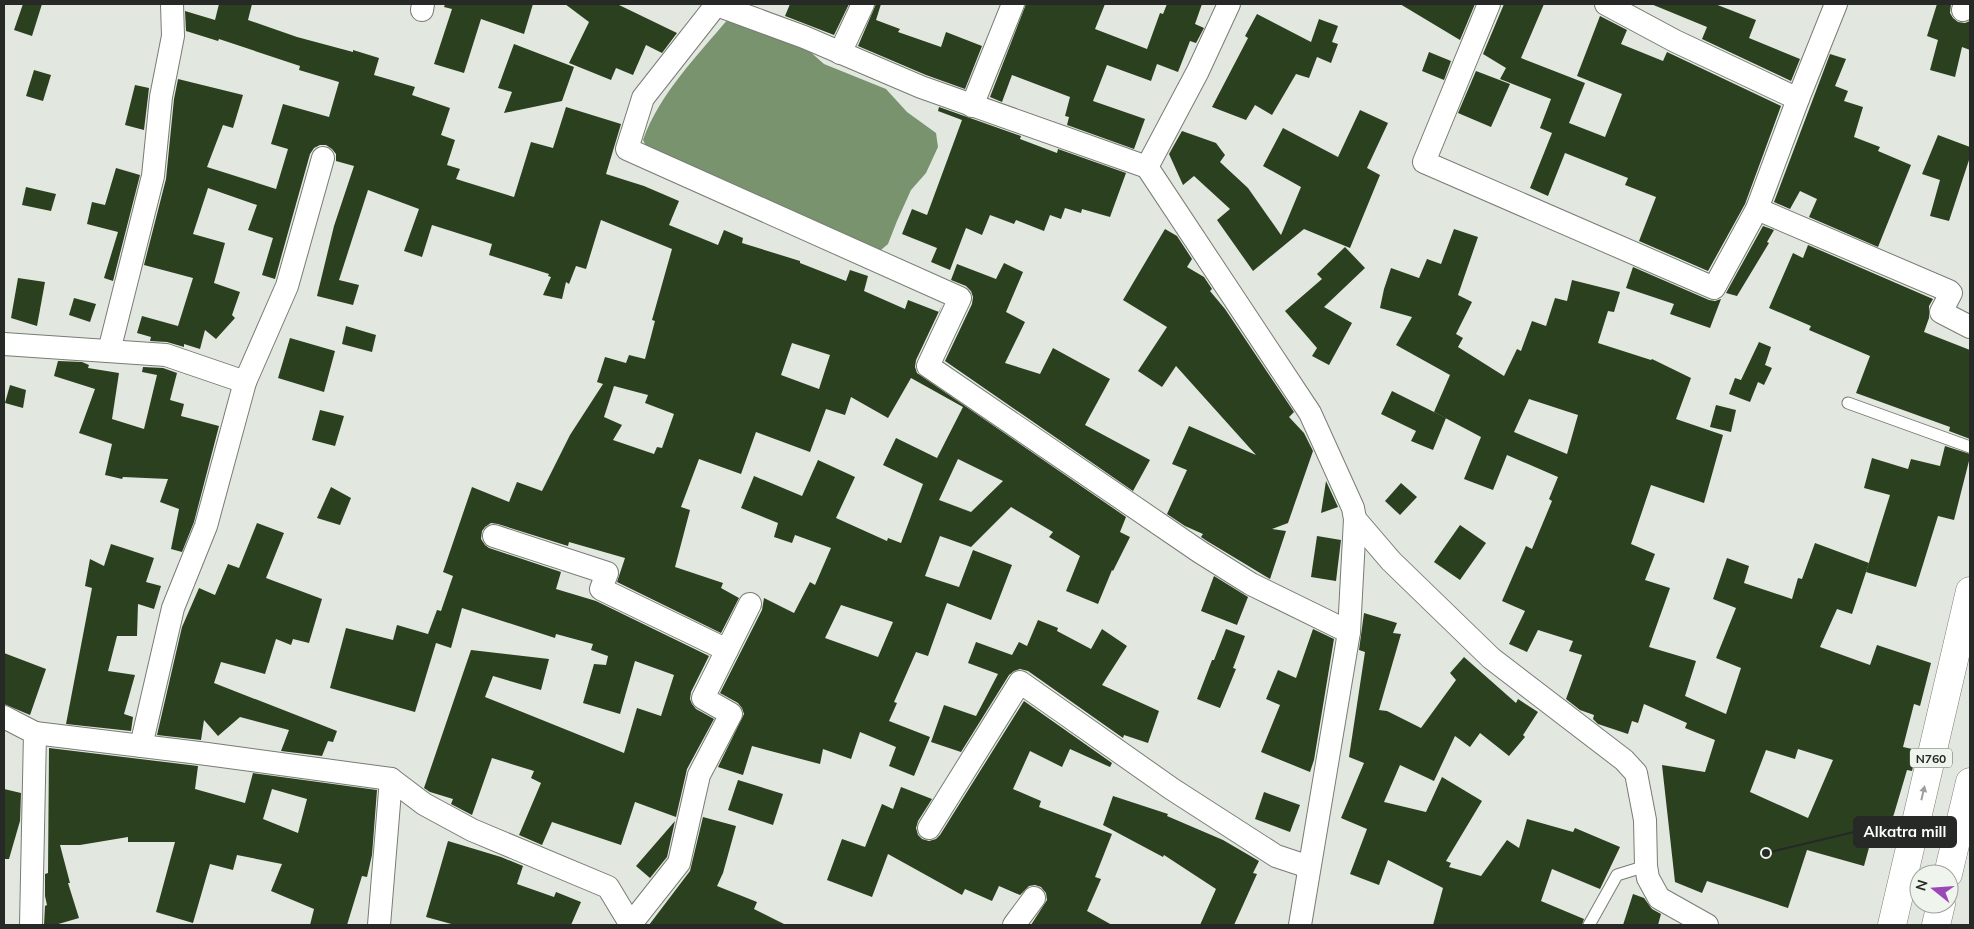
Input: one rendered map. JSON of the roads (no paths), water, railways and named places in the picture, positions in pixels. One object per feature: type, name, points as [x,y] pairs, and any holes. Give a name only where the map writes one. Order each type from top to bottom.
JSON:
[{"type":"highway","name":"N760","points":[[1892,925],[1970,591]]},
{"type":"highway","points":[[1950,864],[1970,782]]},
{"type":"street","points":[[109,351],[153,176],[161,96],[173,36],[172,4]]},
{"type":"street","points":[[1300,925],[1349,632],[1355,519],[1353,508],[1310,413],[1146,167],[921,87],[804,37],[715,4],[644,98],[627,150],[960,298],[928,366],[1200,552],[1251,584],[1349,632]]},
{"type":"street","points":[[840,52],[863,4]]},
{"type":"street","points":[[972,106],[1013,4]]},
{"type":"street","points":[[1146,167],[1198,71],[1229,4]]},
{"type":"street","points":[[1489,4],[1424,162],[1714,288],[1757,209],[1836,4]]},
{"type":"street","points":[[1606,4],[1675,40],[1798,99]]},
{"type":"street","points":[[141,746],[173,608],[206,526],[245,382],[287,286],[323,158]]},
{"type":"street","points":[[1757,209],[1949,291],[1950,293],[1941,312],[1970,327]]},
{"type":"street","points":[[4,344],[166,355],[245,382]]},
{"type":"street","points":[[1355,519],[1391,561],[1491,658],[1624,760],[1636,773],[1645,820],[1648,878],[1659,898],[1707,925]]},
{"type":"street","points":[[494,536],[607,574],[601,589],[727,650]]},
{"type":"street","points":[[4,717],[35,733],[391,780],[424,804],[472,830],[608,887],[630,925],[678,863],[699,775],[731,714],[703,698],[750,604]]},
{"type":"street","points":[[929,828],[1020,682],[1172,789],[1276,856],[1309,867]]},
{"type":"street","points":[[31,925],[35,733]]},
{"type":"street","points":[[379,925],[391,780]]},
{"type":"street","points":[[1014,925],[1034,898]]},
{"type":"lane","points":[[1848,403],[1970,447]]},
{"type":"lane","points":[[1589,925],[1617,875],[1646,866]]},
{"type":"place","name":"Alkatra mill","points":[[1766,853]]}]
